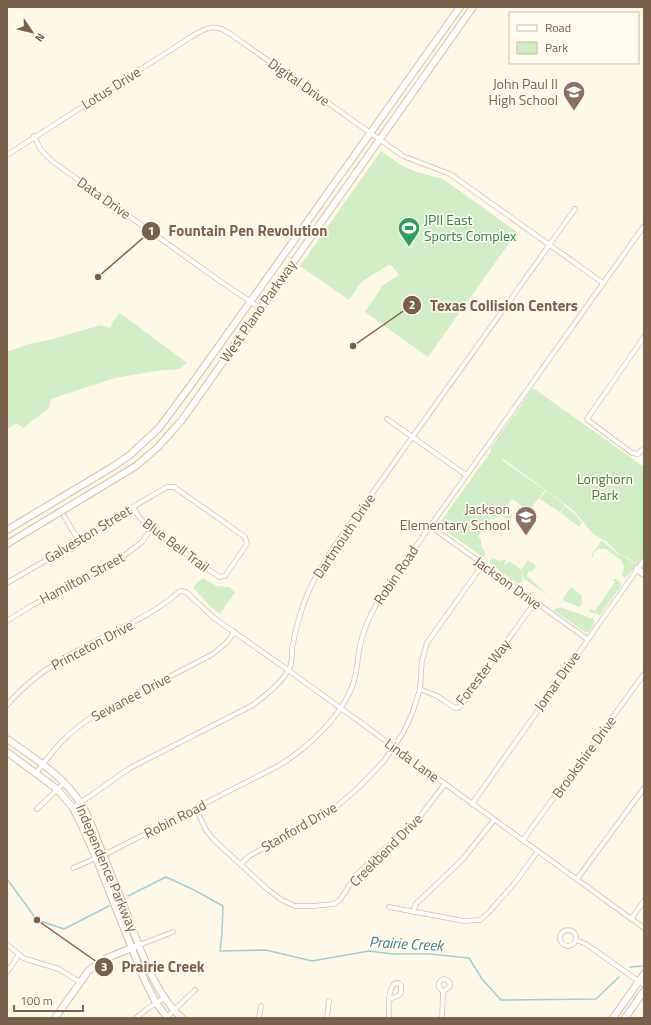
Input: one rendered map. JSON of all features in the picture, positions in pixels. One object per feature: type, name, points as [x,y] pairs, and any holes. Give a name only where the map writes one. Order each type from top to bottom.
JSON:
[{"type":"main road","name":"West Plano Parkway","points":[[7,530],[114,466],[145,442],[159,428],[460,7]]},
{"type":"main road","name":"West Plano Parkway","points":[[7,544],[125,474],[158,447],[182,420],[472,7]]},
{"type":"main road","points":[[313,213],[323,220]]},
{"type":"main road","points":[[637,569],[644,574]]},
{"type":"main road","name":"Independence Parkway","points":[[7,739],[65,782],[81,803],[159,991],[182,1018]]},
{"type":"main road","name":"Independence Parkway","points":[[7,752],[57,789],[74,808],[96,858],[147,985],[156,1003],[168,1018]]},
{"type":"main road","points":[[55,1018],[89,970],[107,958],[139,945]]},
{"type":"main road","points":[[613,1018],[641,983],[644,974]]},
{"type":"main road","points":[[625,1018],[644,991]]},
{"type":"street","name":"Digital Drive","points":[[217,27],[229,33],[408,159],[450,174],[603,283]]},
{"type":"street","name":"Lotus Drive","points":[[7,155],[34,136],[200,32],[205,29],[217,27]]},
{"type":"street","name":"Data Drive","points":[[34,136],[41,150],[52,161],[260,308]]},
{"type":"street","name":"Dartmouth Drive","points":[[74,808],[130,768],[254,704],[269,692],[288,670],[291,663],[294,638],[300,612],[313,581],[329,554],[575,209]]},
{"type":"street","name":"Robin Road","points":[[73,868],[103,855],[196,809],[278,766],[295,756],[327,726],[350,693],[354,683],[360,642],[367,621],[387,587],[644,226]]},
{"type":"street","points":[[644,337],[587,419],[632,453],[638,454],[644,448]]},
{"type":"street","points":[[387,419],[466,475]]},
{"type":"street","name":"Galveston Street","points":[[7,583],[170,486],[174,487],[245,537],[247,541],[246,546],[227,574],[222,577]]},
{"type":"street","name":"Blue Bell Trail","points":[[133,507],[143,522],[151,529],[217,576],[222,577]]},
{"type":"street","points":[[64,516],[79,541]]},
{"type":"street","name":"Jackson Drive","points":[[430,526],[587,640]]},
{"type":"street","name":"Hamilton Street","points":[[7,621],[36,603],[125,555],[142,542],[151,529]]},
{"type":"street","name":"Jomar Drive","points":[[472,804],[644,560]]},
{"type":"street","name":"Stanford Drive","points":[[241,864],[249,856],[322,817],[336,807],[366,780],[384,761],[409,724],[420,689],[422,660],[427,643],[483,564]]},
{"type":"street","name":"Linda Lane","points":[[182,591],[189,595],[214,618],[394,746],[644,928]]},
{"type":"street","name":"Princeton Drive","points":[[7,705],[27,684],[47,668],[76,651],[154,611],[182,591]]},
{"type":"street","name":"Forester Way","points":[[420,689],[437,696],[455,708],[460,707],[535,602]]},
{"type":"street","name":"Sewanee Drive","points":[[36,773],[63,739],[77,727],[92,717],[213,654],[235,632]]},
{"type":"street","name":"Brookshire Drive","points":[[523,840],[644,674]]},
{"type":"street","points":[[37,809],[65,782]]},
{"type":"street","name":"Creekbend Drive","points":[[196,809],[206,830],[213,839],[275,895],[290,903],[303,907],[334,904],[340,900],[356,875],[418,819],[445,784]]},
{"type":"street","points":[[577,879],[644,788]]},
{"type":"street","points":[[413,912],[416,904],[462,860],[494,820]]},
{"type":"street","points":[[389,907],[464,921],[480,920],[514,884],[538,851]]},
{"type":"street","points":[[631,919],[644,901]]},
{"type":"street","points":[[139,945],[172,932]]},
{"type":"street","points":[[576,940],[586,944],[641,983]]},
{"type":"street","points":[[7,944],[19,955],[59,969],[80,982]]},
{"type":"street","points":[[7,972],[19,955]]},
{"type":"street","points":[[168,1018],[174,1010],[195,990]]},
{"type":"street","points":[[442,1018],[444,992]]},
{"type":"street","points":[[136,1018],[164,998]]},
{"type":"street","points":[[388,1018],[389,999]]},
{"type":"street","points":[[327,1018],[329,1001]]},
{"type":"street","points":[[259,1018],[261,1006]]},
{"type":"green space","name":"JPII East Sports Complex","points":[[381,151],[401,165],[417,172],[443,179],[517,232],[428,357],[365,312],[383,285],[399,275],[390,264],[361,282],[349,300],[300,266]]},
{"type":"green space","points":[[120,313],[187,363],[179,369],[156,371],[115,378],[51,399],[49,408],[23,428],[17,423],[7,429],[7,352],[29,344],[49,340],[101,325],[110,328]]},
{"type":"green space","name":"Longhorn Park","points":[[533,388],[644,467],[644,555],[637,565],[628,557],[620,555],[607,542],[593,534],[569,507],[501,457],[504,462],[545,490],[529,511],[512,499],[505,508],[512,515],[511,520],[501,516],[493,519],[491,518],[478,536],[481,539],[481,546],[485,552],[483,557],[440,527],[439,524],[491,451],[490,449]]},
{"type":"green space","points":[[546,491],[565,505],[560,512],[540,499]]},
{"type":"green space","points":[[565,506],[576,515],[582,523],[579,527],[561,513]]},
{"type":"green space","points":[[528,512],[533,516],[529,522],[535,526],[532,529],[530,528],[527,533],[515,524],[519,518]]},
{"type":"green space","points":[[601,541],[619,555],[626,557],[635,564],[636,566],[626,577],[622,576],[624,567],[621,560],[606,549],[598,549],[594,552],[593,557],[591,556]]},
{"type":"green space","points":[[493,558],[500,561],[507,559],[504,564],[506,565],[509,561],[522,570],[523,581],[518,584],[492,565],[489,561]]},
{"type":"green space","points":[[528,560],[536,566],[531,572],[528,571],[527,576],[548,595],[524,579],[522,568]]},
{"type":"green space","points":[[203,578],[216,586],[229,587],[235,592],[220,614],[208,604],[193,587]]},
{"type":"green space","points":[[613,579],[620,582],[621,585],[618,590],[616,590],[617,591],[600,615],[589,611],[591,609],[595,611],[615,582]]},
{"type":"green space","points":[[571,587],[581,595],[583,602],[580,607],[564,601],[563,598]]},
{"type":"green space","points":[[560,607],[593,619],[595,622],[589,632],[585,632],[553,610]]},
{"type":"waterway","name":"Prairie Creek","points":[[128,896],[166,877],[223,906],[220,951],[266,950],[312,961],[369,951],[393,954],[429,954],[469,958],[482,979],[501,1000],[596,999],[619,977]]},
{"type":"waterway","name":"Prairie Creek","points":[[7,879],[37,920],[64,929],[109,906]]},
{"type":"waterway","name":"Prairie Creek","points":[[630,967],[642,966]]},
{"type":"place","name":"John Paul II High School","points":[[574,112]]},
{"type":"place","name":"JPII East Sports Complex","points":[[409,248]]},
{"type":"place","name":"Fountain Pen Revolution","points":[[98,277]]},
{"type":"place","name":"Texas Collision Centers","points":[[353,346]]},
{"type":"place","name":"Jackson Elementary School","points":[[526,536]]},
{"type":"place","name":"Prairie Creek","points":[[37,920]]}]
